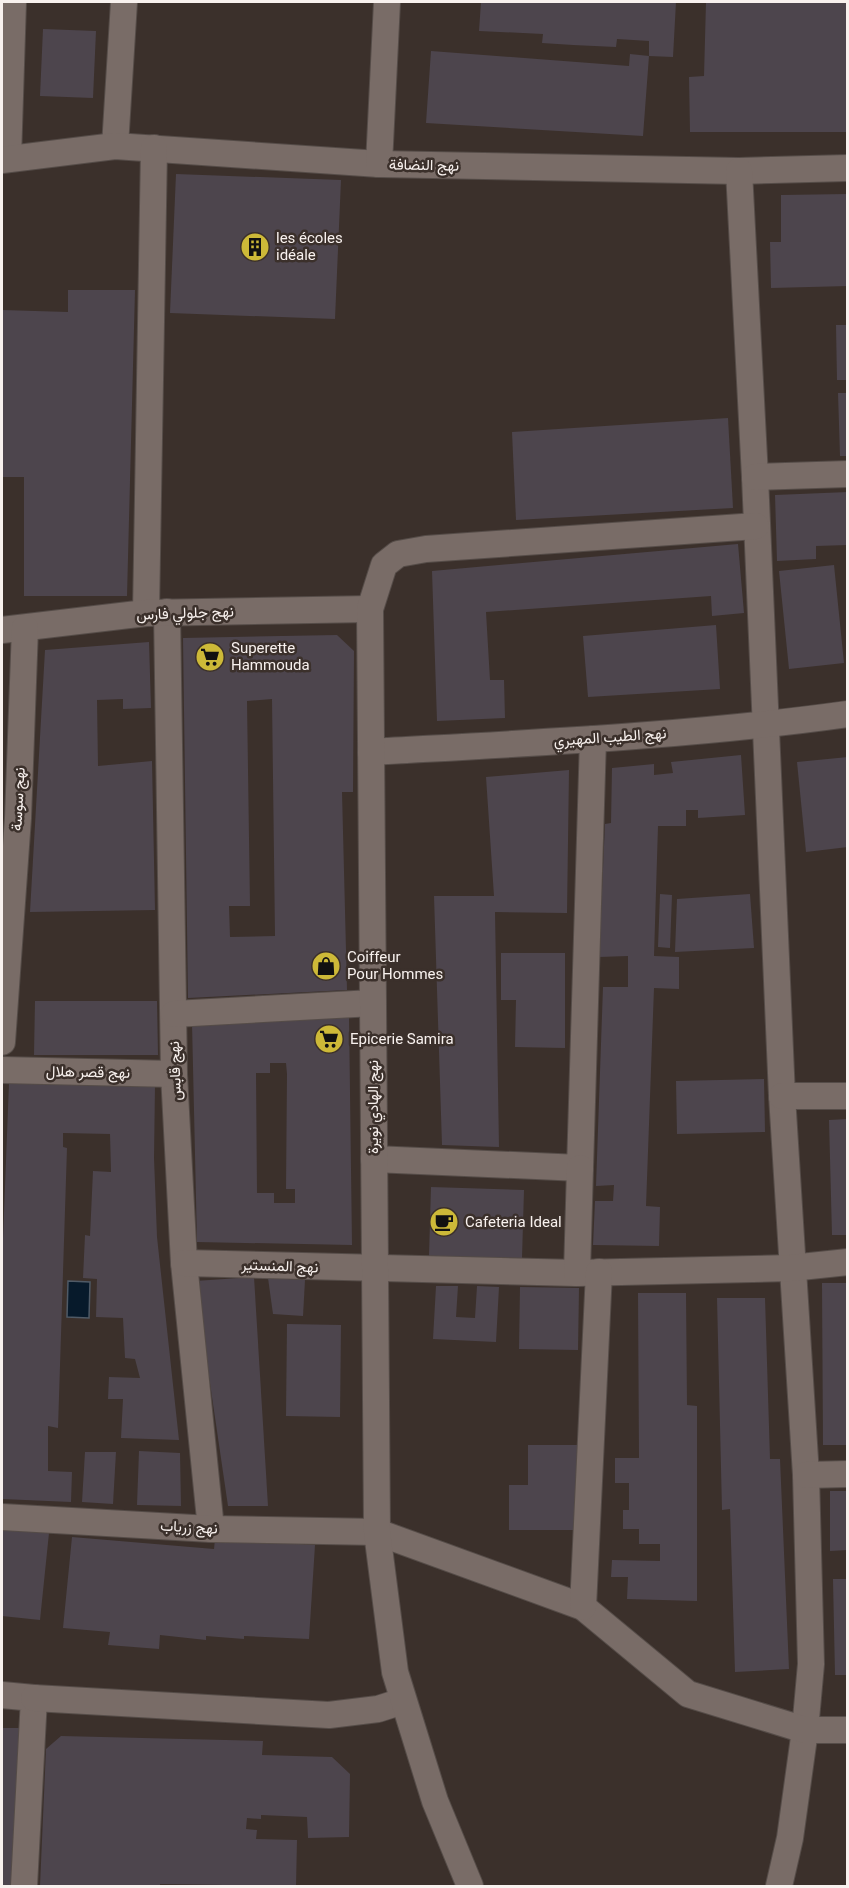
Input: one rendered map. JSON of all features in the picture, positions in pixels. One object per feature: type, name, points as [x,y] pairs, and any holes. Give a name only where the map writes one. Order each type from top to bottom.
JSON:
[{"type":"street","points":[[5,159],[13,2]]},
{"type":"street","points":[[114,146],[124,2]]},
{"type":"street","points":[[379,164],[387,2]]},
{"type":"street","name":"نهج النضافة","points":[[5,159],[114,146],[379,164],[739,171],[848,168]]},
{"type":"street","name":"نهج قابس","points":[[154,148],[156,613],[174,1014],[174,1074],[184,1263],[211,1529]]},
{"type":"street","points":[[739,171],[782,1096],[791,1268],[806,1476],[811,1664],[805,1730],[790,1838],[779,1887]]},
{"type":"street","points":[[755,477],[848,474]]},
{"type":"street","name":"نهج الهادي نويرة","points":[[470,1887],[435,1801],[395,1672],[377,1532],[370,609],[384,565],[398,554],[426,549],[756,526]]},
{"type":"street","name":"نهج جلولي فارس","points":[[13,629],[156,613],[370,609]]},
{"type":"street","name":"نهج سوسة","points":[[2,1042],[10,818],[13,629]]},
{"type":"street","name":"نهج الطيب المهيري","points":[[371,752],[594,740],[765,725],[848,714]]},
{"type":"street","points":[[583,1607],[588,1272],[580,1168],[594,740]]},
{"type":"street","points":[[174,1014],[373,1003]]},
{"type":"street","name":"نهج قصر هلال","points":[[2,1070],[174,1074]]},
{"type":"street","points":[[782,1096],[848,1096]]},
{"type":"street","points":[[374,1159],[580,1168]]},
{"type":"street","name":"نهج المنستير","points":[[184,1263],[588,1272],[791,1268],[848,1262]]},
{"type":"street","points":[[806,1476],[848,1474]]},
{"type":"street","name":"نهج زرياب","points":[[2,1517],[211,1529],[377,1532],[583,1607],[688,1694],[805,1730],[848,1730]]},
{"type":"street","points":[[2,1695],[329,1715],[378,1709],[403,1701]]},
{"type":"street","points":[[24,1887],[34,1698]]},
{"type":"water","points":[[68,1281],[90,1282],[89,1318],[67,1317]]},
{"type":"building","points":[[481,2],[676,2],[673,57],[649,56],[649,41],[617,39],[616,47],[573,45],[542,43],[543,34],[479,31]]},
{"type":"building","points":[[706,2],[848,2],[848,132],[690,132],[689,77],[704,76]]},
{"type":"building","points":[[43,29],[96,31],[93,98],[40,96]]},
{"type":"building","points":[[431,51],[629,66],[630,54],[649,56],[643,136],[426,123]]},
{"type":"building","name":"les écoles idéale","points":[[176,174],[341,180],[335,319],[170,313]]},
{"type":"building","points":[[848,194],[848,286],[771,288],[770,242],[781,242],[781,195]]},
{"type":"building","points":[[68,290],[135,290],[127,596],[24,596],[24,477],[2,477],[2,310],[68,312]]},
{"type":"building","points":[[836,325],[848,325],[848,380],[837,380]]},
{"type":"building","points":[[838,393],[848,393],[848,456],[840,456]]},
{"type":"building","points":[[728,418],[733,508],[516,520],[512,432]]},
{"type":"building","points":[[848,492],[848,545],[816,546],[816,559],[777,561],[775,495]]},
{"type":"building","points":[[738,544],[744,613],[712,616],[711,596],[486,612],[490,680],[504,680],[505,718],[437,721],[432,571]]},
{"type":"building","points":[[834,565],[844,663],[789,669],[779,571]]},
{"type":"building","points":[[716,625],[720,689],[588,697],[583,636]]},
{"type":"building","points":[[337,635],[354,651],[353,792],[342,792],[347,990],[188,998],[183,638]],"holes":[[[272,699],[275,936],[230,937],[229,906],[250,906],[247,701]]]},
{"type":"building","points":[[149,642],[151,708],[123,709],[123,699],[97,700],[98,766],[152,761],[155,910],[30,912],[45,650]]},
{"type":"building","points":[[741,755],[745,815],[698,818],[698,810],[686,810],[686,826],[658,826],[654,956],[679,957],[679,989],[654,988],[646,1206],[660,1207],[659,1246],[593,1245],[595,1201],[613,1201],[614,1185],[596,1186],[603,987],[628,987],[628,956],[599,957],[605,824],[611,823],[612,768],[654,764],[654,775],[673,773],[671,762]]},
{"type":"building","points":[[848,757],[848,847],[806,852],[797,762]]},
{"type":"building","points":[[569,770],[567,913],[495,912],[499,1147],[442,1145],[434,896],[494,896],[486,777]]},
{"type":"building","points":[[660,894],[672,895],[670,948],[658,947]]},
{"type":"building","points":[[750,894],[754,948],[675,952],[677,899]]},
{"type":"building","points":[[501,953],[565,953],[565,1048],[515,1047],[516,1000],[501,1000]]},
{"type":"building","points":[[35,1001],[157,1001],[158,1055],[34,1055]]},
{"type":"building","points":[[349,1016],[352,1245],[197,1242],[192,1023]],"holes":[[[270,1063],[286,1063],[286,1189],[295,1189],[295,1203],[274,1203],[274,1193],[257,1193],[256,1073],[270,1073]]]},
{"type":"building","points":[[764,1079],[765,1132],[677,1134],[676,1081]]},
{"type":"building","points":[[9,1083],[155,1085],[154,1158],[157,1237],[179,1440],[121,1438],[123,1399],[108,1399],[109,1377],[140,1378],[135,1359],[125,1358],[123,1318],[96,1317],[97,1279],[83,1278],[85,1235],[90,1236],[93,1171],[111,1172],[110,1134],[63,1133],[63,1147],[67,1148],[58,1428],[48,1426],[48,1471],[72,1472],[71,1502],[2,1499],[2,1264]]},
{"type":"building","points":[[848,1119],[848,1235],[832,1235],[829,1120]]},
{"type":"building","points":[[431,1187],[524,1190],[522,1258],[429,1256]]},
{"type":"building","points":[[254,1277],[268,1506],[228,1506],[195,1281]]},
{"type":"building","points":[[268,1278],[305,1280],[303,1316],[273,1314]]},
{"type":"building","points":[[822,1283],[848,1283],[848,1445],[823,1445]]},
{"type":"building","points":[[436,1286],[458,1286],[456,1317],[475,1318],[477,1286],[499,1287],[496,1342],[433,1339]]},
{"type":"building","points":[[520,1287],[579,1288],[578,1350],[519,1349]]},
{"type":"building","points":[[638,1293],[686,1293],[687,1405],[697,1406],[697,1601],[627,1599],[628,1577],[611,1577],[612,1560],[660,1561],[660,1544],[639,1544],[639,1529],[623,1529],[623,1510],[629,1510],[629,1483],[615,1483],[615,1458],[639,1458]]},
{"type":"building","points":[[717,1298],[765,1298],[770,1459],[780,1459],[789,1669],[735,1672],[730,1509],[722,1510]]},
{"type":"building","points":[[287,1324],[341,1325],[340,1417],[286,1416]]},
{"type":"building","points":[[528,1445],[578,1445],[577,1530],[509,1530],[509,1485],[528,1485]]},
{"type":"building","points":[[139,1451],[180,1453],[181,1506],[137,1505]]},
{"type":"building","points":[[85,1452],[116,1452],[113,1504],[82,1502]]},
{"type":"building","points":[[830,1491],[848,1491],[848,1550],[830,1551]]},
{"type":"building","points":[[2,1529],[49,1533],[40,1620],[2,1616]]},
{"type":"building","points":[[72,1537],[214,1549],[215,1539],[315,1545],[309,1639],[244,1636],[244,1639],[206,1636],[206,1640],[160,1635],[159,1649],[108,1645],[110,1632],[63,1628]]},
{"type":"building","points":[[833,1579],[848,1579],[848,1675],[835,1675]]},
{"type":"building","points":[[2,1728],[20,1728],[11,1886],[2,1886]]},
{"type":"building","points":[[61,1736],[263,1741],[262,1755],[332,1757],[350,1774],[349,1837],[308,1838],[307,1817],[261,1815],[261,1819],[247,1818],[246,1829],[257,1830],[256,1839],[297,1840],[296,1886],[160,1884],[160,1886],[40,1886],[46,1749]]},
{"type":"place","name":"les écoles idéale","points":[[255,247]]},
{"type":"place","name":"Superette Hammouda","points":[[210,657]]},
{"type":"place","name":"Coiffeur Pour Hommes","points":[[326,966]]},
{"type":"place","name":"Epicerie Samira","points":[[329,1039]]},
{"type":"place","name":"Cafeteria Ideal","points":[[444,1222]]}]
